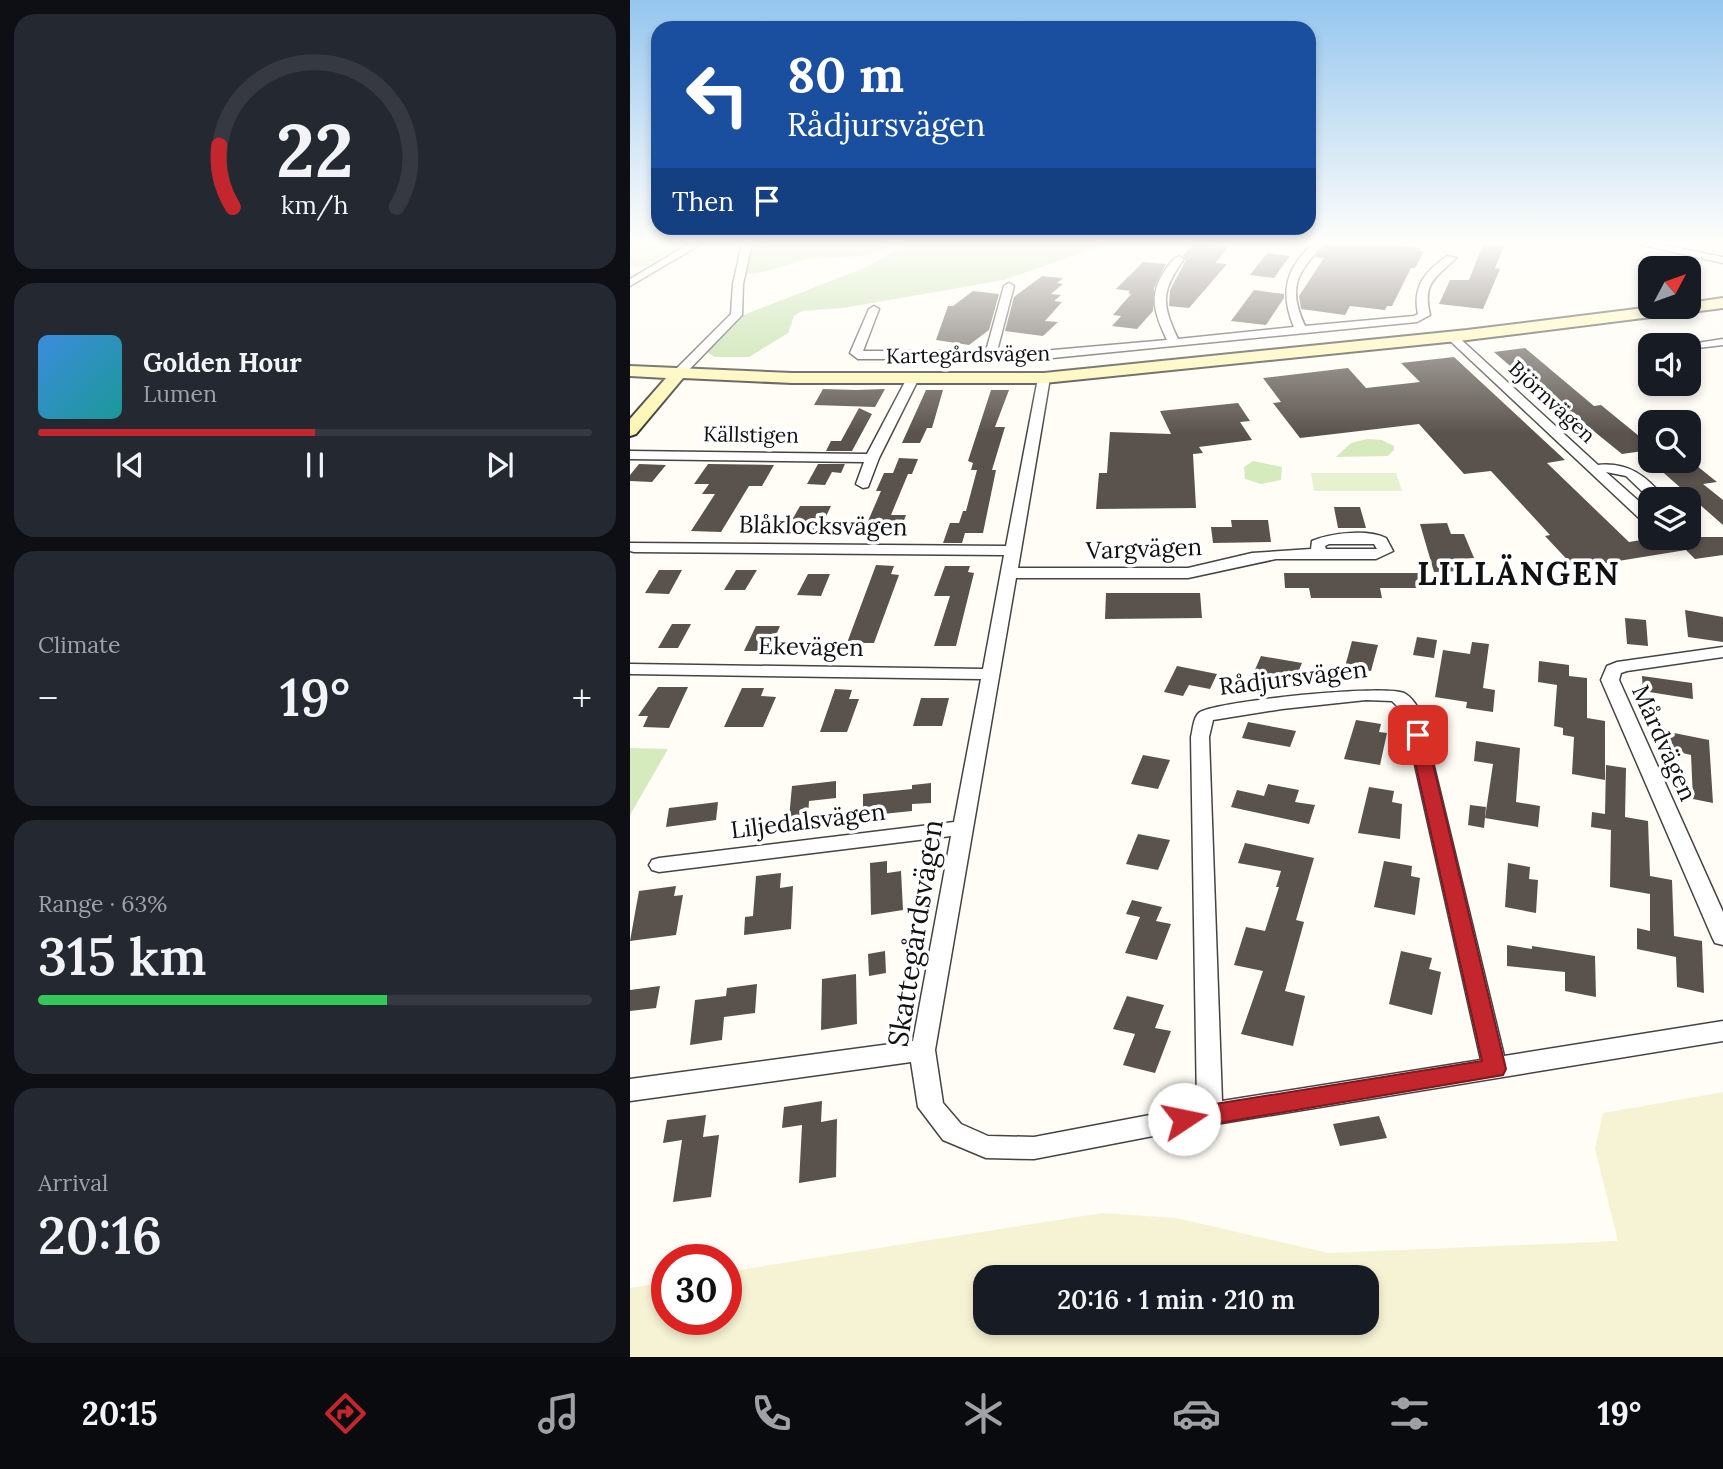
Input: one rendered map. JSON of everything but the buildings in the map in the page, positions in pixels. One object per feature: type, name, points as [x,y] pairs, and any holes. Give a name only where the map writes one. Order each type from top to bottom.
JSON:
[{"type":"street","points":[[630,430],[677,375],[736,315],[736,307]]},
{"type":"street","points":[[989,357],[1003,307]]},
{"type":"street","points":[[1158,307],[1174,343]]},
{"type":"street","points":[[1291,307],[1301,330]]},
{"type":"street","points":[[874,309],[856,353],[869,357],[989,357],[1075,353],[1417,319],[1424,315],[1422,307]]},
{"type":"street","name":"Kartegårdsvägen","points":[[630,371],[677,375],[912,380],[1044,378],[1451,336],[1687,307]]},
{"type":"street","name":"Björnvägen","points":[[1451,336],[1638,509]]},
{"type":"street","points":[[1240,337],[1255,356]]},
{"type":"street","points":[[1701,345],[1723,342]]},
{"type":"street","name":"Skattegårdsvägen","points":[[1044,378],[923,1049],[924,1073],[932,1107],[952,1132],[986,1147],[1034,1148],[1210,1114],[1723,1031]]},
{"type":"street","points":[[863,484],[872,458],[912,380]]},
{"type":"street","name":"Källstigen","points":[[630,454],[872,458]]},
{"type":"street","name":"Björnvägen","points":[[1595,469],[1616,467],[1626,470],[1645,487]]},
{"type":"street","name":"Blåklocksvägen","points":[[634,547],[1012,551]]},
{"type":"street","name":"Vargvägen","points":[[1009,573],[1188,573],[1214,570],[1264,556],[1320,555]]},
{"type":"street","name":"Mårdvägen","points":[[1723,652],[1623,666],[1613,670],[1609,680],[1723,937]]},
{"type":"street","name":"Ekevägen","points":[[630,669],[991,674]]},
{"type":"street","name":"Rådjursvägen","points":[[1210,1114],[1200,737],[1205,718],[1217,713],[1372,694],[1398,698],[1410,709],[1422,750],[1495,1069]]},
{"type":"street","name":"Liljedalsvägen","points":[[659,864],[963,828]]},
{"type":"street","points":[[630,1090],[923,1049]]},
{"type":"shaded area","points":[[1723,1092],[1723,1357],[630,1357],[630,1288],[651,1285],[651,1335],[742,1335],[742,1269],[1103,1213],[1176,1218],[1329,1253],[1618,1241],[1595,1149],[1603,1113]]},
{"type":"green space","points":[[763,307],[847,307],[802,311],[794,316],[788,333],[749,357],[715,357],[706,352],[741,316]]},
{"type":"green space","points":[[1367,439],[1382,440],[1394,446],[1394,450],[1388,456],[1336,457],[1351,443]]},
{"type":"green space","points":[[1253,461],[1282,467],[1281,480],[1261,484],[1245,479],[1244,467]]},
{"type":"green space","points":[[1311,473],[1396,473],[1402,491],[1314,491]]},
{"type":"green space","points":[[630,748],[668,749],[630,815]]},
{"type":"district","name":"LILLÄNGEN","points":[[1519,574]]},
{"type":"route","points":[[1184,1119],[1495,1069],[1418,735]]}]
